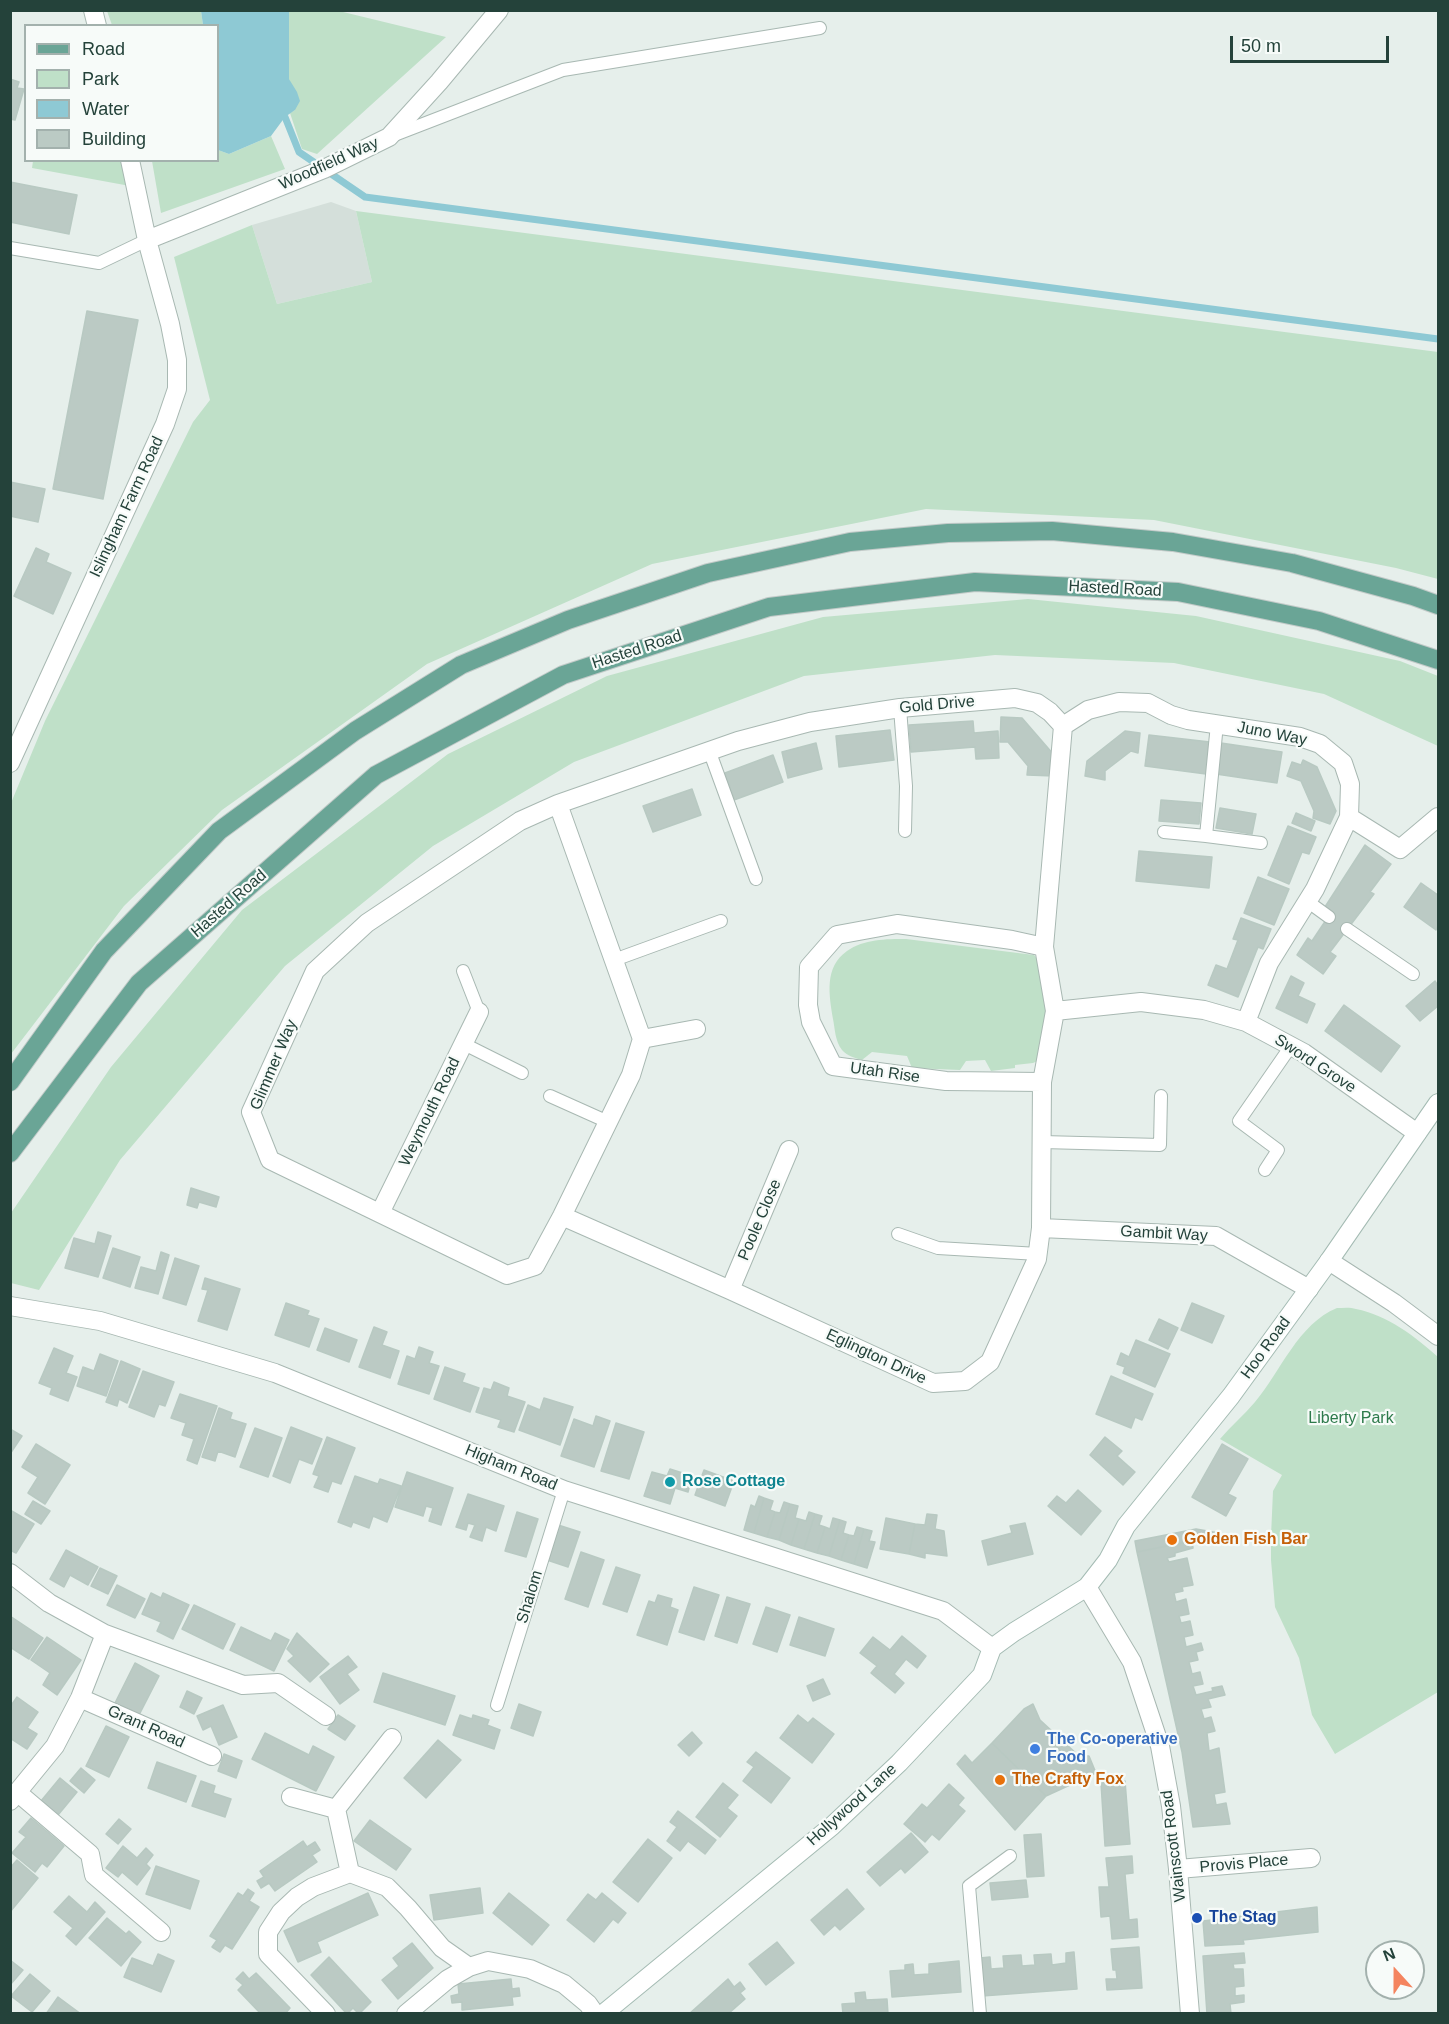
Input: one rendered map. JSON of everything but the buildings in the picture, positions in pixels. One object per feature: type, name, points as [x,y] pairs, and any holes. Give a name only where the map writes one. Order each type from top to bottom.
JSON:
[{"type":"main road","points":[[10,1082],[104,951],[219,831],[355,731],[461,665],[568,620],[697,576],[850,542],[948,533],[1052,531],[1173,542],[1292,562],[1438,605]]},
{"type":"main road","name":"Hasted Road","points":[[10,1153],[139,983],[367,782],[376,775],[562,675],[769,607],[975,582],[1178,592],[1319,621],[1438,660]]},
{"type":"street","name":"Woodfield Way","points":[[147,240],[324,169],[389,137],[499,10]]},
{"type":"street","name":"Islingham Farm Road","points":[[10,763],[165,424],[177,388],[177,360],[170,324],[147,240],[130,162]]},
{"type":"street","name":"Gold Drive","points":[[558,804],[738,741],[810,722],[900,708],[1015,698],[1037,703],[1050,712],[1063,726]]},
{"type":"street","name":"Juno Way","points":[[1063,726],[1088,710],[1119,702],[1148,703],[1171,715],[1188,720],[1300,737],[1320,744],[1343,763],[1350,784],[1349,817],[1315,889],[1269,963],[1246,1022]]},
{"type":"street","points":[[1055,1011],[1044,947],[1063,726]]},
{"type":"street","points":[[558,804],[642,1039],[696,1029]]},
{"type":"street","name":"Glimmer Way","points":[[558,804],[520,821],[367,922],[315,971],[251,1112],[270,1160],[507,1275],[535,1266],[632,1075],[642,1039]]},
{"type":"street","points":[[1349,817],[1400,849],[1438,817]]},
{"type":"street","name":"Utah Rise","points":[[1042,1082],[946,1081],[833,1066],[811,1022],[802,1011],[809,967],[837,935],[897,924],[1012,940],[1044,947]]},
{"type":"street","name":"Sword Grove","points":[[1055,1011],[1141,1002],[1204,1010],[1246,1022],[1304,1053],[1417,1133]]},
{"type":"street","name":"Eglington Drive","points":[[562,1216],[933,1383],[965,1381],[990,1362],[1038,1254],[1041,1228],[1042,1082],[1055,1011]]},
{"type":"street","name":"Weymouth Road","points":[[380,1213],[479,1012]]},
{"type":"street","name":"Hoo Road","points":[[1087,1587],[1108,1560],[1126,1526],[1231,1396],[1309,1289],[1438,1102]]},
{"type":"street","name":"Poole Close","points":[[730,1290],[789,1150]]},
{"type":"street","name":"Gambit Way","points":[[1041,1228],[1216,1236],[1309,1289]]},
{"type":"street","points":[[1329,1261],[1377,1291],[1438,1336]]},
{"type":"street","name":"Higham Road","points":[[16,1307],[100,1321],[275,1373],[564,1490],[943,1611],[992,1648]]},
{"type":"street","points":[[10,1573],[49,1603],[105,1634],[243,1686],[278,1683],[326,1716]]},
{"type":"street","points":[[992,1648],[1087,1587]]},
{"type":"street","name":"Wainscott Road","points":[[1087,1587],[1132,1662],[1157,1736],[1171,1806],[1190,2013]]},
{"type":"street","points":[[105,1634],[80,1698],[55,1746],[14,1796],[90,1854],[94,1875],[161,1932]]},
{"type":"street","name":"Hollywood Lane","points":[[603,2013],[832,1826],[899,1763],[982,1675],[992,1648]]},
{"type":"street","name":"Grant Road","points":[[80,1698],[212,1756]]},
{"type":"street","points":[[336,1809],[392,1738]]},
{"type":"street","points":[[291,1797],[336,1809]]},
{"type":"street","points":[[336,1809],[350,1874]]},
{"type":"street","name":"Provis Place","points":[[1178,1869],[1311,1858]]},
{"type":"street","points":[[326,2013],[268,1954],[268,1932],[281,1912],[297,1897],[313,1887],[350,1874],[387,1887],[442,1948],[469,1968]]},
{"type":"street","points":[[406,2013],[448,1978],[488,1960],[530,1969],[564,1984],[595,2013]]},
{"type":"lane","points":[[389,137],[563,70],[819,28]]},
{"type":"lane","points":[[10,248],[99,263],[147,240]]},
{"type":"lane","points":[[900,708],[906,786],[905,831]]},
{"type":"lane","points":[[1206,836],[1217,724]]},
{"type":"lane","points":[[709,750],[756,879]]},
{"type":"lane","points":[[1164,832],[1261,843]]},
{"type":"lane","points":[[1307,902],[1329,916]]},
{"type":"lane","points":[[614,960],[721,921]]},
{"type":"lane","points":[[1347,929],[1413,974]]},
{"type":"lane","points":[[463,971],[479,1012]]},
{"type":"lane","points":[[464,1044],[522,1073]]},
{"type":"lane","points":[[1265,1170],[1278,1150],[1239,1121],[1291,1046]]},
{"type":"lane","points":[[550,1096],[608,1122]]},
{"type":"lane","points":[[1042,1142],[1160,1145],[1161,1096]]},
{"type":"lane","points":[[898,1234],[938,1248],[1038,1254]]},
{"type":"lane","name":"Shalom","points":[[496,1705],[564,1490]]},
{"type":"lane","points":[[980,2013],[969,1886],[1010,1856]]},
{"type":"shaded area","points":[[331,202],[356,211],[372,282],[277,304],[252,225]]},
{"type":"green space","points":[[107,11],[201,11],[203,24],[112,24]]},
{"type":"green space","points":[[289,11],[339,11],[446,37],[317,154],[302,149],[290,113],[295,110],[289,79]]},
{"type":"green space","points":[[271,136],[285,169],[161,213],[152,162],[219,162],[219,150],[229,154]]},
{"type":"green space","points":[[33,162],[123,162],[130,186],[32,168]]},
{"type":"green space","points":[[356,211],[1438,352],[1438,579],[1396,568],[1154,520],[926,509],[652,564],[427,664],[222,810],[124,906],[11,1054],[11,803],[45,721],[193,422],[210,400],[174,257],[252,225],[277,304],[372,282]]},
{"type":"green space","points":[[1028,599],[1196,616],[1400,661],[1438,676],[1438,746],[1324,694],[1174,663],[995,655],[804,676],[574,762],[433,846],[285,966],[120,1160],[39,1290],[11,1283],[11,1213],[111,1067],[242,910],[448,754],[607,676],[823,617]]},
{"type":"green space","points":[[906,939],[1034,955],[1040,962],[1050,1015],[1042,1059],[1033,1063],[1015,1065],[1015,1068],[991,1071],[985,1060],[966,1061],[960,1070],[912,1068],[907,1056],[872,1052],[862,1060],[844,1052],[837,1039],[830,1000],[831,973],[835,965],[847,951],[861,944]]},
{"type":"green space","name":"Liberty Park","points":[[1337,1308],[1354,1308],[1379,1316],[1411,1335],[1438,1357],[1438,1692],[1335,1754],[1312,1715],[1299,1658],[1275,1607],[1271,1560],[1273,1491],[1282,1475],[1220,1439],[1255,1402],[1291,1349],[1311,1325],[1323,1315]]},
{"type":"water","points":[[201,11],[289,11],[289,79],[300,101],[295,110],[285,117],[271,136],[229,154],[219,150],[219,24],[203,24]]},
{"type":"waterway","points":[[285,117],[299,152],[365,197],[1438,339]]},
{"type":"place","name":"Rose Cottage","points":[[670,1482]]},
{"type":"place","name":"Golden Fish Bar","points":[[1172,1540]]},
{"type":"place","name":"The Co-operative Food","points":[[1035,1749]]},
{"type":"place","name":"The Crafty Fox","points":[[1000,1780]]},
{"type":"place","name":"The Stag","points":[[1197,1918]]}]
